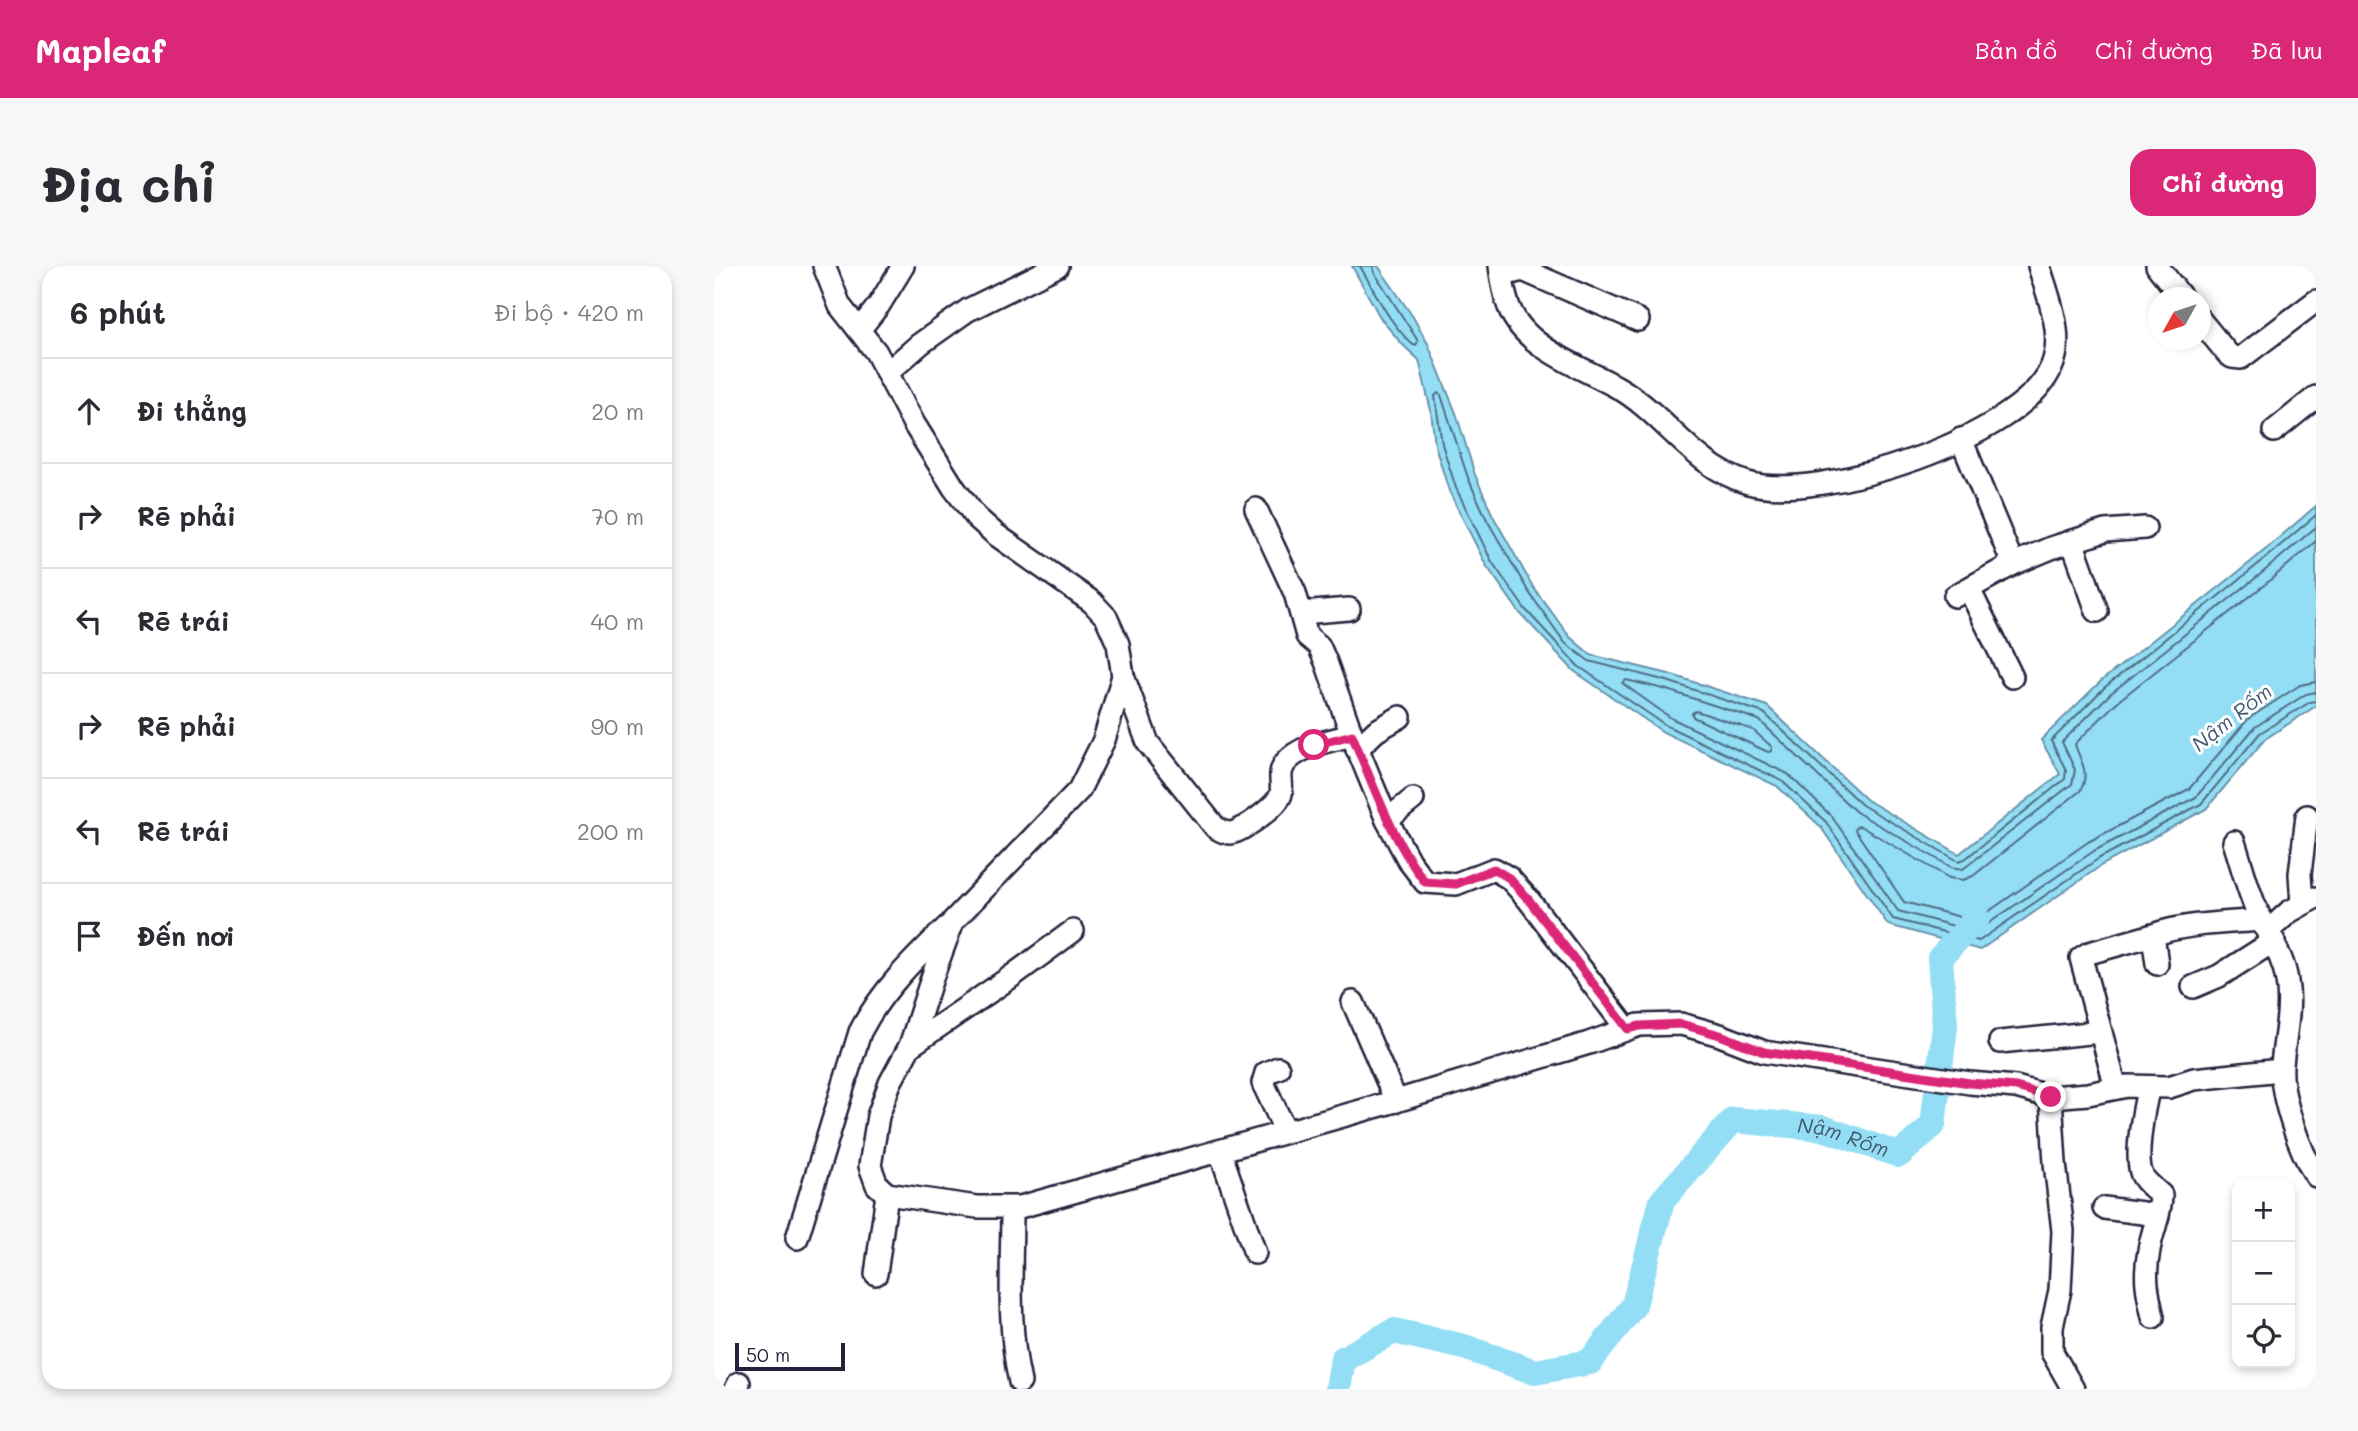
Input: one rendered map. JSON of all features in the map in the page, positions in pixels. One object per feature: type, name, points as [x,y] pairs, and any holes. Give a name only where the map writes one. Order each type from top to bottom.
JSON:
[{"type":"street","points":[[824,266],[840,306],[887,373],[954,488],[976,516],[995,534],[1092,602],[1106,617],[1118,644],[1123,676],[1148,744],[1215,827],[1223,833],[1239,831],[1277,802],[1281,795],[1280,774],[1283,765],[1291,757],[1314,745],[1355,742],[1400,717]]},
{"type":"street","points":[[859,330],[879,305],[903,266]]},
{"type":"street","points":[[887,373],[920,344],[968,310],[1057,266]]},
{"type":"street","points":[[1638,320],[1523,270],[1501,270],[1509,308],[1519,326],[1535,341],[1618,387],[1657,416],[1702,460],[1723,474],[1749,483],[1776,488],[1815,485],[1882,469],[1925,455],[1961,439],[2011,413],[2043,383],[2052,366],[2058,336],[2039,266]]},
{"type":"street","points":[[2157,266],[2173,287]]},
{"type":"street","points":[[2211,333],[2227,353],[2241,358],[2316,301]]},
{"type":"street","points":[[2274,431],[2316,397]]},
{"type":"street","points":[[1961,439],[2013,564]]},
{"type":"street","points":[[1256,509],[1295,593],[1307,636],[1319,646],[1387,820],[1409,860],[1425,882],[1456,884],[1494,869],[1509,878],[1628,1029]]},
{"type":"street","points":[[2012,677],[1962,592],[2013,564],[2072,541],[2105,531],[2145,528]]},
{"type":"street","points":[[2072,541],[2097,611]]},
{"type":"street","points":[[1301,613],[1349,609]]},
{"type":"street","points":[[797,1238],[846,1071],[870,1012],[900,975],[1079,790],[1104,740],[1123,676]]},
{"type":"street","points":[[1387,820],[1413,799]]},
{"type":"street","points":[[2193,987],[2219,976],[2289,912],[2309,900],[2300,874],[2307,816]]},
{"type":"street","points":[[2234,842],[2268,931],[2278,948],[2287,981],[2288,1014],[2281,1070],[2287,1103],[2303,1156],[2316,1176]]},
{"type":"street","points":[[953,921],[910,1046],[890,1083],[878,1116],[870,1166],[877,1185],[887,1194],[977,1207],[1016,1207],[1043,1202],[1396,1101],[1639,1026],[1681,1024],[1764,1052],[1970,1083],[2016,1087],[2051,1097],[2088,1094],[2127,1086],[2169,1087],[2194,1079],[2281,1070]]},
{"type":"street","points":[[2116,1088],[2081,958],[2089,953],[2164,931],[2199,926],[2268,931]]},
{"type":"street","points":[[910,1046],[1073,931]]},
{"type":"street","points":[[2153,935],[2157,964]]},
{"type":"street","points":[[1353,1002],[1396,1101]]},
{"type":"street","points":[[2000,1042],[2100,1032]]},
{"type":"street","points":[[1278,1068],[1266,1073],[1263,1083],[1286,1132]]},
{"type":"street","points":[[2149,1087],[2142,1116],[2140,1164],[2142,1176],[2161,1195],[2149,1249],[2145,1284],[2153,1317]]},
{"type":"street","points":[[2051,1097],[2063,1231],[2060,1290],[2052,1327],[2052,1352],[2073,1389]]},
{"type":"street","points":[[1220,1151],[1255,1253]]},
{"type":"street","points":[[876,1274],[887,1194]]},
{"type":"street","points":[[1016,1207],[1012,1328],[1020,1382]]},
{"type":"street","points":[[2104,1208],[2158,1215]]},
{"type":"water","points":[[1352,266],[1378,266],[1413,317],[1428,344],[1456,413],[1475,475],[1493,516],[1533,587],[1570,637],[1591,655],[1669,674],[1767,706],[1867,800],[1959,854],[2060,774],[2041,740],[2100,682],[2252,561],[2316,506],[2316,706],[2265,739],[2206,809],[2102,865],[1980,950],[1888,925],[1820,826],[1777,786],[1663,732],[1574,671],[1520,613],[1486,565],[1449,491],[1435,445],[1431,411],[1419,360],[1381,319]]},
{"type":"waterway","name":"Nậm Rốm","points":[[1338,1389],[1343,1359],[1394,1331],[1464,1347],[1535,1372],[1590,1362],[1634,1305],[1662,1201],[1733,1120],[1823,1128],[1899,1155],[1933,1125],[1945,1026],[1940,958],[1977,918]]},
{"type":"route","points":[[1314,745],[1352,735],[1387,820],[1409,860],[1425,882],[1456,884],[1494,869],[1509,878],[1628,1029],[1681,1024],[1764,1052],[1970,1083],[2016,1087],[2051,1097]]}]
